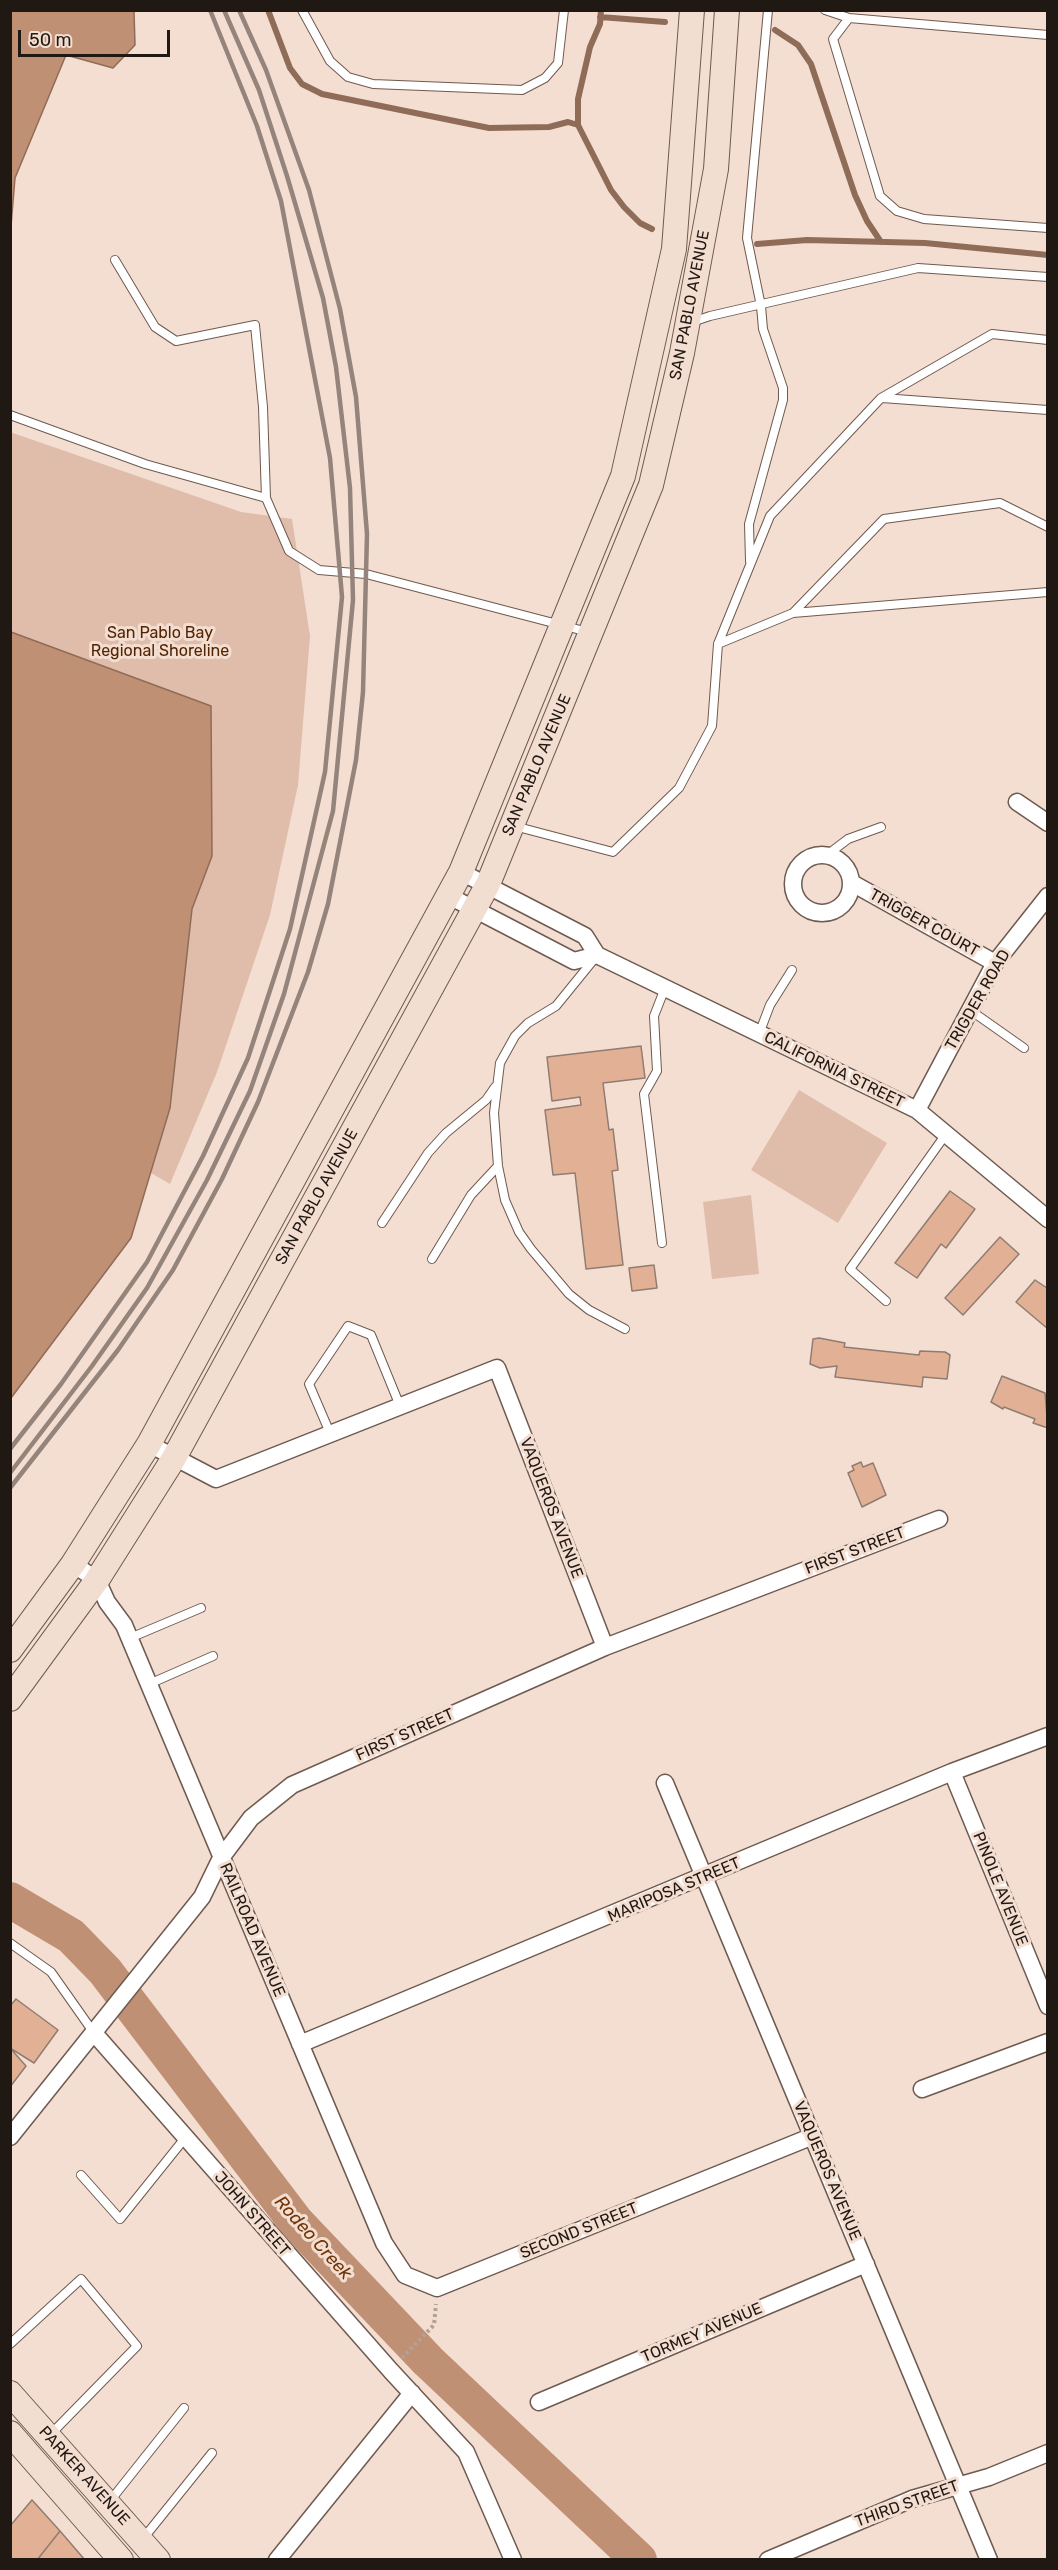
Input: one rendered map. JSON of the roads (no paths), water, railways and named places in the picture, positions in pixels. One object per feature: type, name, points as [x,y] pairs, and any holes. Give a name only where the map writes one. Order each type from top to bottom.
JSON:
[{"type":"main road","name":"SAN PABLO AVENUE","points":[[10,1650],[73,1564],[149,1444],[461,872],[623,476],[674,249],[692,10]]},
{"type":"main road","name":"SAN PABLO AVENUE","points":[[10,1699],[97,1581],[174,1458],[488,884],[651,485],[682,353],[716,168],[727,10]]},
{"type":"main road","name":"PARKER AVENUE","points":[[10,2393],[158,2559]]},
{"type":"main road","name":"PARKER AVENUE","points":[[10,2433],[121,2559]]},
{"type":"street","points":[[1017,802],[1047,823]]},
{"type":"street","name":"TRIGGER COURT","points":[[852,883],[846,901],[831,912],[813,912],[798,901],[793,883],[800,866],[817,855],[827,855],[844,865],[852,883],[995,963]]},
{"type":"street","name":"CALIFORNIA STREET","points":[[461,872],[585,936],[597,955],[917,1110],[1047,1220]]},
{"type":"street","points":[[448,896],[574,961],[597,955]]},
{"type":"street","name":"TRIGDER ROAD","points":[[917,1110],[995,963],[1047,896]]},
{"type":"street","name":"VAQUEROS AVENUE","points":[[400,1406],[497,1368],[605,1647]]},
{"type":"street","points":[[149,1444],[216,1479],[400,1406]]},
{"type":"street","name":"FIRST STREET","points":[[10,2137],[202,1897],[221,1858],[251,1818],[292,1785],[605,1647],[939,1519]]},
{"type":"street","name":"RAILROAD AVENUE","points":[[73,1564],[97,1581],[130,1638],[384,2243],[405,2275],[436,2288]]},
{"type":"street","name":"MARIPOSA STREET","points":[[300,2044],[704,1878],[952,1772],[1047,1736]]},
{"type":"street","name":"PINOLE AVENUE","points":[[952,1772],[1047,2006]]},
{"type":"street","name":"VAQUEROS AVENUE","points":[[665,1783],[989,2559]]},
{"type":"street","name":"JOHN STREET","points":[[94,2033],[412,2393]]},
{"type":"street","points":[[922,2089],[1047,2042]]},
{"type":"street","name":"SECOND STREET","points":[[436,2288],[813,2136]]},
{"type":"street","name":"TORMEY AVENUE","points":[[539,2402],[866,2264]]},
{"type":"street","points":[[277,2559],[412,2393],[466,2452],[513,2559]]},
{"type":"street","name":"THIRD STREET","points":[[768,2559],[912,2499],[989,2476],[1047,2453]]},
{"type":"lane","points":[[302,10],[330,61],[348,76],[373,84],[522,90],[544,78],[558,63],[564,10]]},
{"type":"lane","points":[[750,566],[749,524],[783,400],[783,388],[763,329],[761,306],[747,238],[768,10]]},
{"type":"lane","points":[[825,10],[849,18],[1047,35]]},
{"type":"lane","points":[[849,18],[833,39],[880,196],[897,211],[924,219],[1047,228]]},
{"type":"lane","points":[[115,261],[155,327],[176,341],[255,325],[263,407],[266,498],[289,551],[319,570],[366,574],[592,633]]},
{"type":"lane","points":[[686,325],[710,316],[918,268],[1047,277]]},
{"type":"lane","points":[[511,825],[613,852],[679,789],[712,726],[718,644],[770,516],[881,398],[992,334],[1047,340]]},
{"type":"lane","points":[[881,398],[1047,410]]},
{"type":"lane","points":[[10,415],[144,464],[266,498]]},
{"type":"lane","points":[[793,613],[884,519],[1000,503],[1047,527]]},
{"type":"lane","points":[[718,644],[793,613],[1047,592]]},
{"type":"lane","points":[[827,855],[848,839],[881,827]]},
{"type":"lane","points":[[597,955],[556,1006],[528,1023],[515,1036],[500,1063],[495,1087],[498,1166],[505,1200],[519,1232],[531,1249],[569,1293],[589,1310],[625,1329]]},
{"type":"lane","points":[[759,1034],[770,1005],[792,970]]},
{"type":"lane","points":[[662,1243],[644,1094],[657,1071],[654,1016],[665,988]]},
{"type":"lane","points":[[970,1010],[1024,1048]]},
{"type":"lane","points":[[382,1223],[428,1153],[446,1133],[486,1100],[495,1087]]},
{"type":"lane","points":[[886,1301],[850,1269],[946,1134]]},
{"type":"lane","points":[[432,1259],[471,1195],[498,1166]]},
{"type":"lane","points":[[330,1433],[309,1384],[348,1326],[371,1335],[400,1406]]},
{"type":"lane","points":[[130,1638],[201,1608]]},
{"type":"lane","points":[[149,1684],[213,1656]]},
{"type":"lane","points":[[10,1943],[51,1972],[94,2033]]},
{"type":"lane","points":[[81,2175],[120,2219],[185,2138]]},
{"type":"lane","points":[[10,2344],[81,2279],[137,2346],[49,2436]]},
{"type":"lane","points":[[108,2503],[184,2408]]},
{"type":"lane","points":[[142,2541],[212,2452]]},
{"type":"waterway","points":[[268,10],[290,68],[302,84],[322,94],[489,128],[549,127],[568,122],[578,125]]},
{"type":"waterway","points":[[601,10],[600,24],[590,47],[578,99],[578,125],[611,190],[640,223],[652,229]]},
{"type":"waterway","points":[[600,17],[665,22]]},
{"type":"waterway","points":[[775,30],[798,45],[811,64],[855,195],[867,221],[881,242]]},
{"type":"waterway","points":[[757,244],[807,240],[925,243],[1048,255]]},
{"type":"waterway","name":"Rodeo Creek","points":[[10,1900],[71,1936],[105,1971],[296,2222],[428,2361],[639,2560]]},
{"type":"railway","points":[[10,1449],[61,1384],[147,1262],[203,1156],[248,1058],[290,929],[325,772],[342,597],[330,458],[281,201],[257,126],[210,10]]},
{"type":"railway","points":[[10,1473],[92,1366],[147,1288],[207,1180],[250,1091],[284,994],[333,811],[353,600],[350,488],[336,367],[323,298],[287,176],[259,90],[224,10]]},
{"type":"railway","points":[[10,1488],[118,1350],[173,1270],[222,1179],[258,1102],[308,972],[328,904],[356,760],[363,692],[367,534],[356,397],[340,309],[309,190],[266,70],[239,10]]},
{"type":"park label","name":"San Pablo Bay Regional Shoreline","points":[[160,642]]}]
